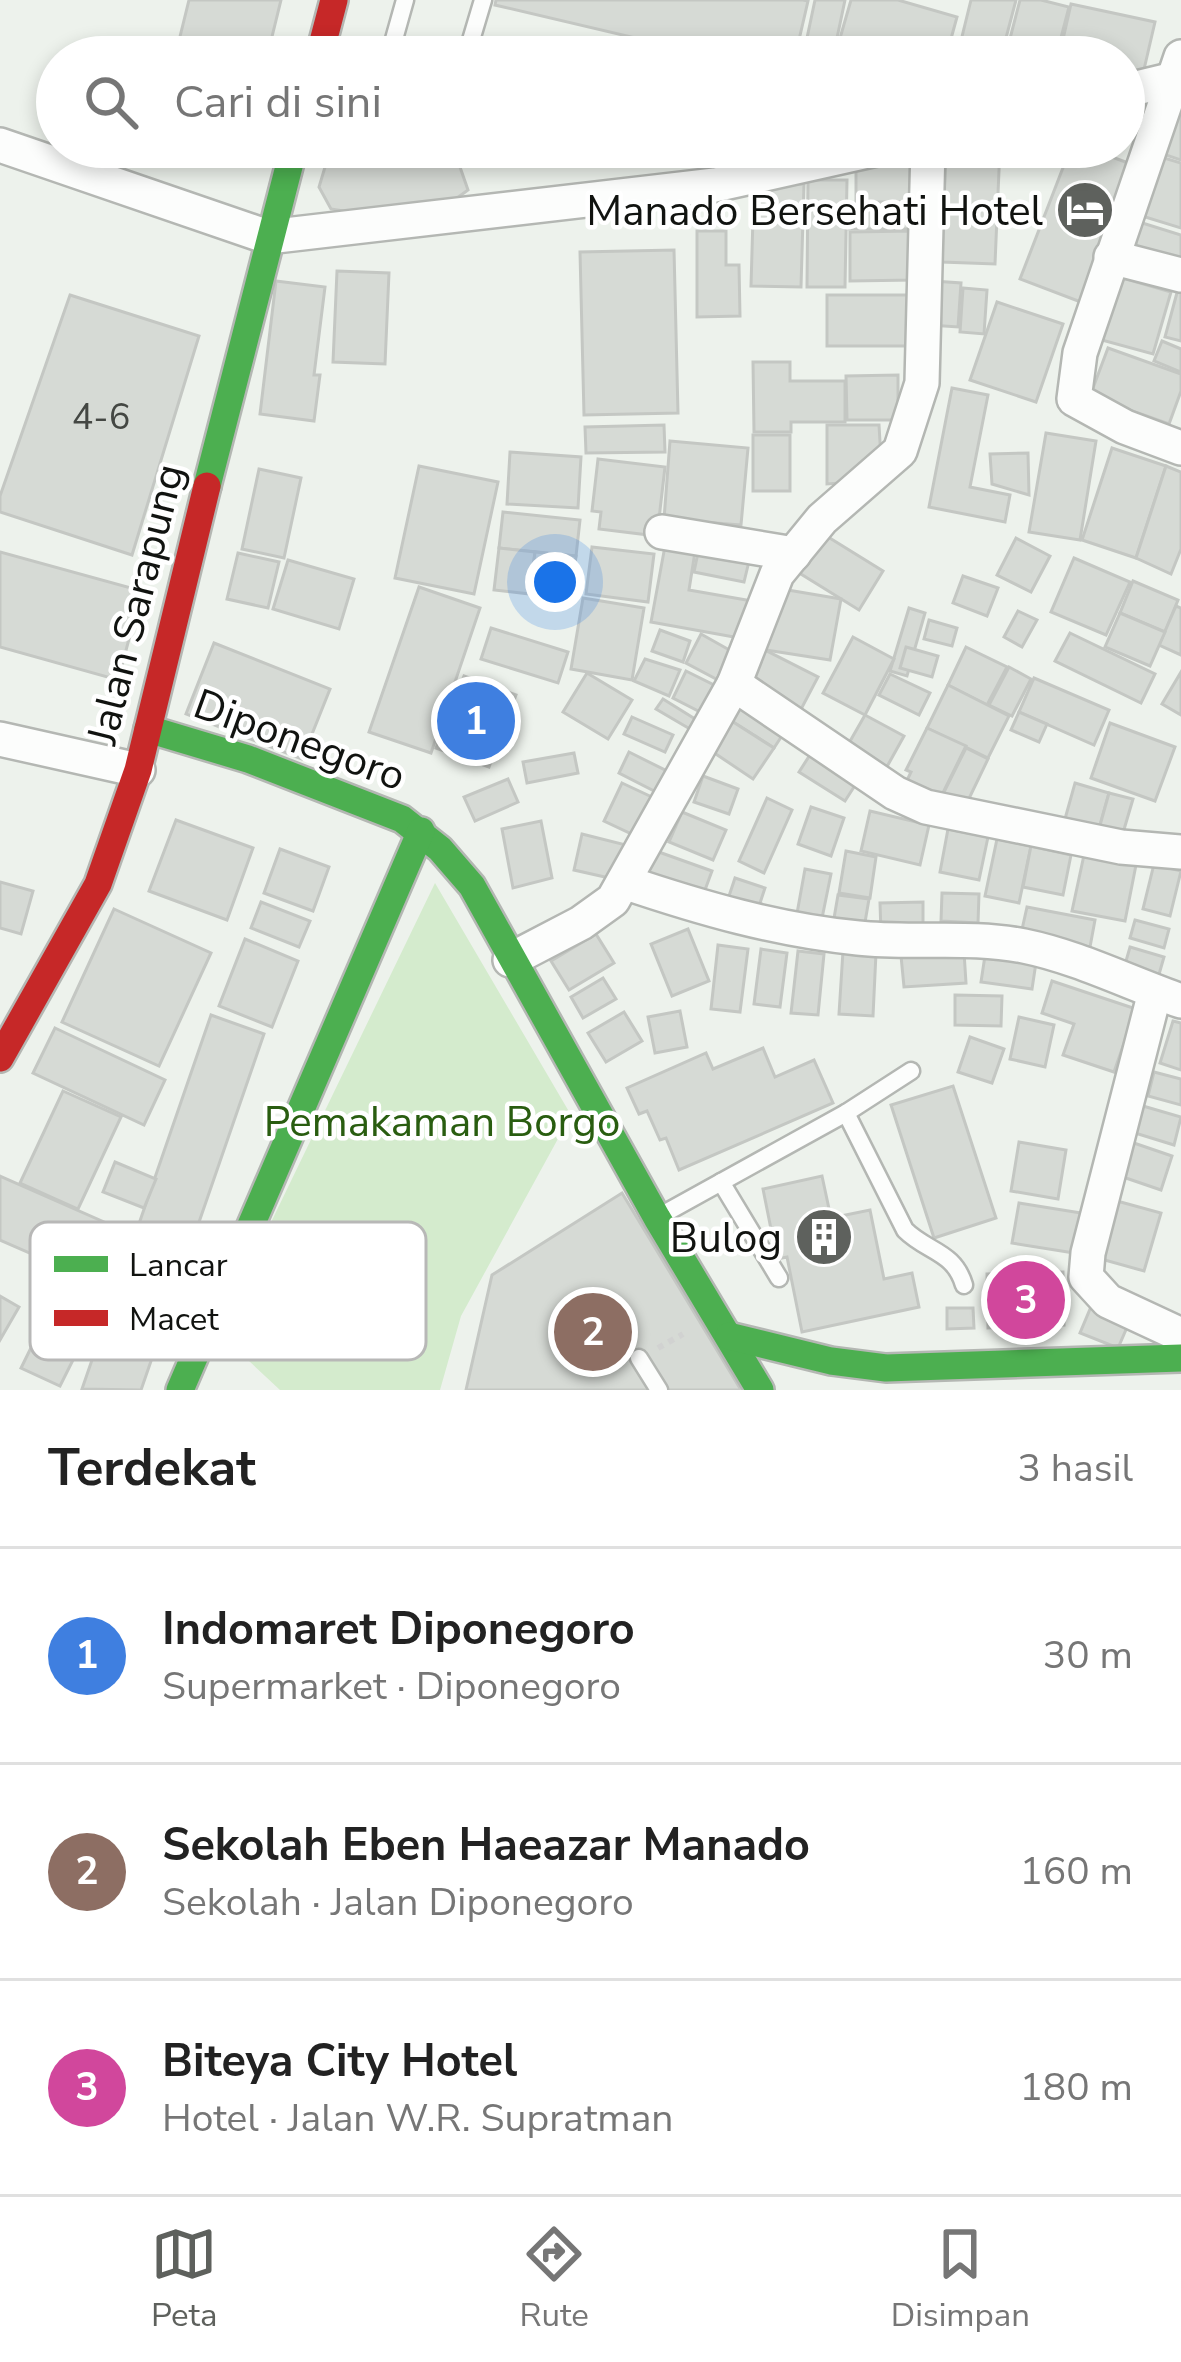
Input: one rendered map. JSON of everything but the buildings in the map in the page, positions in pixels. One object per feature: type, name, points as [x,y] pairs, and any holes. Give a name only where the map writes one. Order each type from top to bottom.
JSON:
[{"type":"main road","points":[[325,36],[334,0]]},
{"type":"main road","name":"Jalan Sarapung","points":[[0,1058],[98,884],[139,770],[288,168]]},
{"type":"main road","name":"Diponegoro","points":[[148,729],[248,759],[402,819],[421,831]]},
{"type":"main road","points":[[252,1222],[421,831],[472,886],[657,1218],[760,1390]]},
{"type":"main road","points":[[722,1326],[831,1361],[886,1368],[1181,1358]]},
{"type":"main road","points":[[180,1390],[193,1360]]},
{"type":"main road","points":[[866,1390],[886,1368]]},
{"type":"street","points":[[1145,83],[1178,68]]},
{"type":"street","points":[[1145,162],[1178,68]]},
{"type":"street","points":[[0,145],[36,157]]},
{"type":"street","points":[[67,168],[268,237],[715,185],[792,168]]},
{"type":"street","points":[[510,960],[581,923],[613,900],[734,684],[777,574],[822,519],[900,451],[922,382],[927,168]]},
{"type":"street","points":[[1143,168],[1079,353],[1074,399],[1125,427],[1181,448]]},
{"type":"street","points":[[1112,257],[1181,275]]},
{"type":"street","points":[[662,532],[794,554]]},
{"type":"street","points":[[734,684],[895,793],[926,807],[1121,847],[1181,852]]},
{"type":"street","points":[[0,739],[139,770]]},
{"type":"street","points":[[624,882],[711,912],[788,928],[861,939],[992,941],[1022,946],[1060,955],[1168,997],[1088,1253],[1086,1276],[1108,1301],[1181,1335]]},
{"type":"lane","points":[[395,36],[405,0]]},
{"type":"lane","points":[[472,36],[483,0]]},
{"type":"lane","points":[[657,1218],[846,1113],[911,1071]]},
{"type":"lane","points":[[846,1113],[904,1230],[918,1243],[948,1256],[964,1285]]},
{"type":"lane","points":[[721,1182],[779,1278]]},
{"type":"lane","points":[[639,1358],[659,1390]]},
{"type":"path","points":[[639,1358],[722,1326]]},
{"type":"green space","name":"Pemakaman Borgo","points":[[435,883],[571,1115],[461,1316],[440,1390],[280,1390],[248,1360],[426,1360],[426,1222],[271,1222]]},
{"type":"traffic: fast","points":[[207,486],[289,168]]},
{"type":"traffic: fast","points":[[148,729],[248,759],[402,819],[440,849],[472,886],[657,1218],[760,1390]]},
{"type":"traffic: fast","points":[[252,1222],[421,831]]},
{"type":"traffic: fast","points":[[729,1336],[831,1361],[886,1368],[1181,1358]]},
{"type":"traffic: fast","points":[[180,1390],[193,1360]]},
{"type":"traffic: jam","points":[[325,36],[334,0]]},
{"type":"traffic: jam","points":[[0,1058],[98,884],[138,770],[207,486]]},
{"type":"place","name":"Manado Bersehati Hotel","points":[[1085,210]]},
{"type":"place","name":"Indomaret Diponegoro","points":[[476,721]]},
{"type":"place","name":"Bulog","points":[[824,1237]]},
{"type":"place","name":"Biteya City Hotel","points":[[1026,1300]]},
{"type":"place","name":"Sekolah Eben Haeazar Manado","points":[[593,1332]]}]
